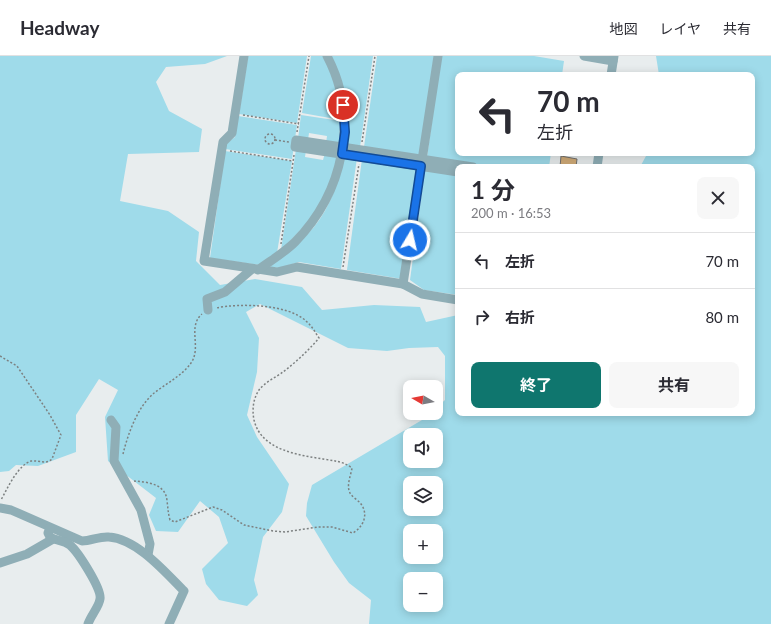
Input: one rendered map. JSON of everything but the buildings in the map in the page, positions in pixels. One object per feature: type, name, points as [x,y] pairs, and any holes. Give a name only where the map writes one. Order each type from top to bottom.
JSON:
[{"type":"street","points":[[244,56],[232,133],[223,142],[204,261],[277,272],[297,268],[403,284],[422,294],[455,300]]},
{"type":"street","points":[[208,310],[207,299],[225,292],[255,269],[279,256],[294,244],[315,219],[333,186],[343,150],[344,114],[337,79],[328,56]]},
{"type":"street","points":[[403,284],[438,56]]},
{"type":"street","points":[[584,56],[614,58],[612,72]]},
{"type":"street","points":[[296,143],[422,163],[455,171]]},
{"type":"street","points":[[422,163],[455,166]]},
{"type":"street","points":[[111,420],[116,427],[114,461],[141,510],[150,544],[148,555]]},
{"type":"street","points":[[0,508],[11,510],[82,541],[111,537],[141,549],[184,591],[169,624]]},
{"type":"street","points":[[50,528],[48,533],[53,539],[63,541],[71,546],[88,570],[100,591],[100,600],[92,612],[88,624]]},
{"type":"street","points":[[0,563],[27,554],[53,539]]},
{"type":"path","points":[[279,256],[309,56]]},
{"type":"path","points":[[235,114],[299,124]]},
{"type":"path","points":[[275,140],[270,134],[266,139],[267,143],[270,144],[275,140],[296,143]]},
{"type":"path","points":[[222,149],[293,160]]},
{"type":"path","points":[[122,458],[131,430],[145,402],[191,363],[196,352],[195,322],[197,318],[208,310],[248,304],[268,307],[306,320],[312,326],[319,338],[288,368],[259,390],[252,412],[255,425],[263,437],[274,446],[307,457],[345,463],[352,468],[348,487],[350,493],[362,505],[365,513],[364,522],[359,530],[353,533],[332,527],[318,527],[285,532],[273,531],[244,525],[222,510],[213,507],[175,522],[170,520],[167,498],[165,492],[159,486],[150,482],[130,480],[125,482]]},
{"type":"path","points":[[0,356],[17,366],[46,408],[61,435],[52,459],[47,462],[34,461],[24,465],[0,501]]},
{"type":"shaded area","points":[[0,56],[227,56],[205,64],[166,67],[156,82],[169,111],[202,129],[199,152],[128,154],[120,201],[168,211],[199,232],[196,261],[220,285],[255,279],[302,287],[322,310],[374,305],[420,307],[426,322],[455,316],[455,416],[755,416],[755,164],[642,164],[646,156],[755,156],[755,72],[659,72],[656,56],[771,56],[771,624],[369,624],[371,600],[349,583],[334,562],[306,516],[307,503],[312,485],[403,431],[403,468],[443,468],[443,428],[408,428],[422,420],[443,420],[443,402],[445,400],[445,356],[438,347],[409,348],[387,351],[348,348],[260,304],[246,312],[259,338],[257,372],[247,415],[257,437],[289,484],[282,512],[263,537],[254,580],[258,595],[247,606],[219,600],[206,584],[202,569],[228,543],[219,517],[200,501],[178,532],[156,531],[149,515],[156,498],[108,461],[105,417],[118,390],[99,379],[76,415],[76,452],[38,466],[16,465],[9,471],[0,472]]},
{"type":"shaded area","points":[[248,56],[307,56],[297,123],[239,114]]},
{"type":"shaded area","points":[[311,56],[324,56],[333,77],[341,120],[302,113]]},
{"type":"shaded area","points":[[331,56],[373,56],[360,147],[347,145],[347,105]]},
{"type":"shaded area","points":[[377,56],[434,56],[420,155],[364,147]]},
{"type":"shaded area","points":[[441,56],[534,56],[564,61],[562,72],[455,72],[455,156],[551,156],[549,164],[472,164],[427,157]]},
{"type":"shaded area","points":[[301,115],[341,121],[340,145],[326,143],[327,136],[309,133],[308,140],[298,139]]},
{"type":"shaded area","points":[[238,116],[297,125],[292,159],[225,149],[226,144],[235,137]]},
{"type":"shaded area","points":[[296,149],[306,150],[305,157],[323,160],[325,153],[339,156],[335,170],[316,214],[281,250]]},
{"type":"shaded area","points":[[225,151],[292,161],[277,253],[259,265],[210,258]]},
{"type":"shaded area","points":[[345,156],[357,158],[341,269],[299,262],[279,268],[270,267],[304,237],[320,219],[333,193]]},
{"type":"shaded area","points":[[362,159],[418,168],[402,279],[347,270]]},
{"type":"shaded area","points":[[425,169],[455,174],[455,295],[424,290],[410,280]]},
{"type":"route","points":[[343,105],[345,132],[342,154],[421,166],[410,240]]}]
